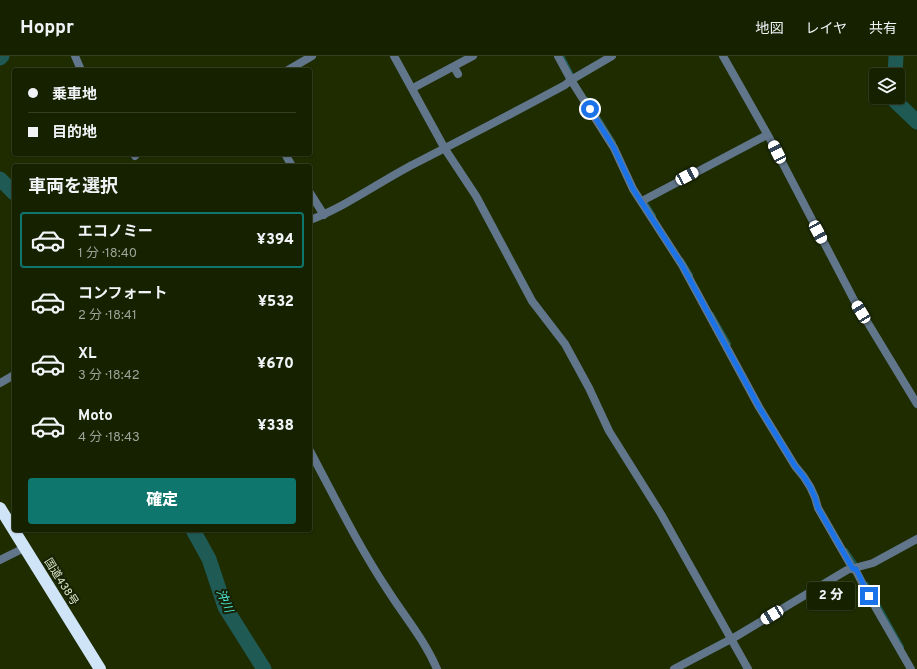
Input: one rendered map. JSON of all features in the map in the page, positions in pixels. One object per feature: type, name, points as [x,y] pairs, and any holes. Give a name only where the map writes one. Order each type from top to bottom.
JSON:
[{"type":"highway","name":"国道438号","points":[[0,508],[12,528]]},
{"type":"highway","name":"国道438号","points":[[14,532],[100,669]]},
{"type":"street","points":[[75,56],[80,68]]},
{"type":"street","points":[[291,68],[312,56]]},
{"type":"street","points":[[394,56],[413,88],[445,149],[476,196],[532,301],[564,344],[589,388],[609,431],[661,514],[732,638],[748,669]]},
{"type":"street","points":[[413,88],[474,56]]},
{"type":"street","points":[[558,56],[573,78],[614,148],[633,189],[644,200],[682,265],[762,412],[800,472],[816,500],[818,508],[911,669]]},
{"type":"street","points":[[312,219],[324,215],[413,164],[445,149],[559,88],[573,78],[612,56]]},
{"type":"street","points":[[723,56],[767,135],[854,300],[917,404]]},
{"type":"street","points":[[454,67],[458,74]]},
{"type":"street","points":[[644,200],[767,135]]},
{"type":"street","points":[[312,196],[324,215]]},
{"type":"street","points":[[0,383],[12,375]]},
{"type":"street","points":[[312,455],[347,521],[387,590],[425,645],[436,669]]},
{"type":"street","points":[[674,669],[732,638],[847,570],[873,563],[917,539]]},
{"type":"street","points":[[0,560],[24,548]]},
{"type":"waterway","points":[[563,56],[574,77]]},
{"type":"waterway","points":[[895,68],[896,56]]},
{"type":"waterway","points":[[587,98],[615,143]]},
{"type":"waterway","points":[[898,104],[917,122]]},
{"type":"waterway","name":"沖川","points":[[0,179],[12,191]]},
{"type":"waterway","points":[[645,200],[655,216]]},
{"type":"waterway","points":[[682,259],[692,275]]},
{"type":"waterway","points":[[712,313],[730,344]]},
{"type":"waterway","name":"沖川","points":[[194,532],[209,559],[225,607],[264,669]]},
{"type":"waterway","points":[[846,549],[857,565]]},
{"type":"waterway","points":[[867,583],[903,647]]},
{"type":"route","points":[[590,109],[614,148],[633,189],[682,265],[758,402],[759,407],[800,472],[816,500],[818,508],[853,569],[856,569],[869,596]]}]
